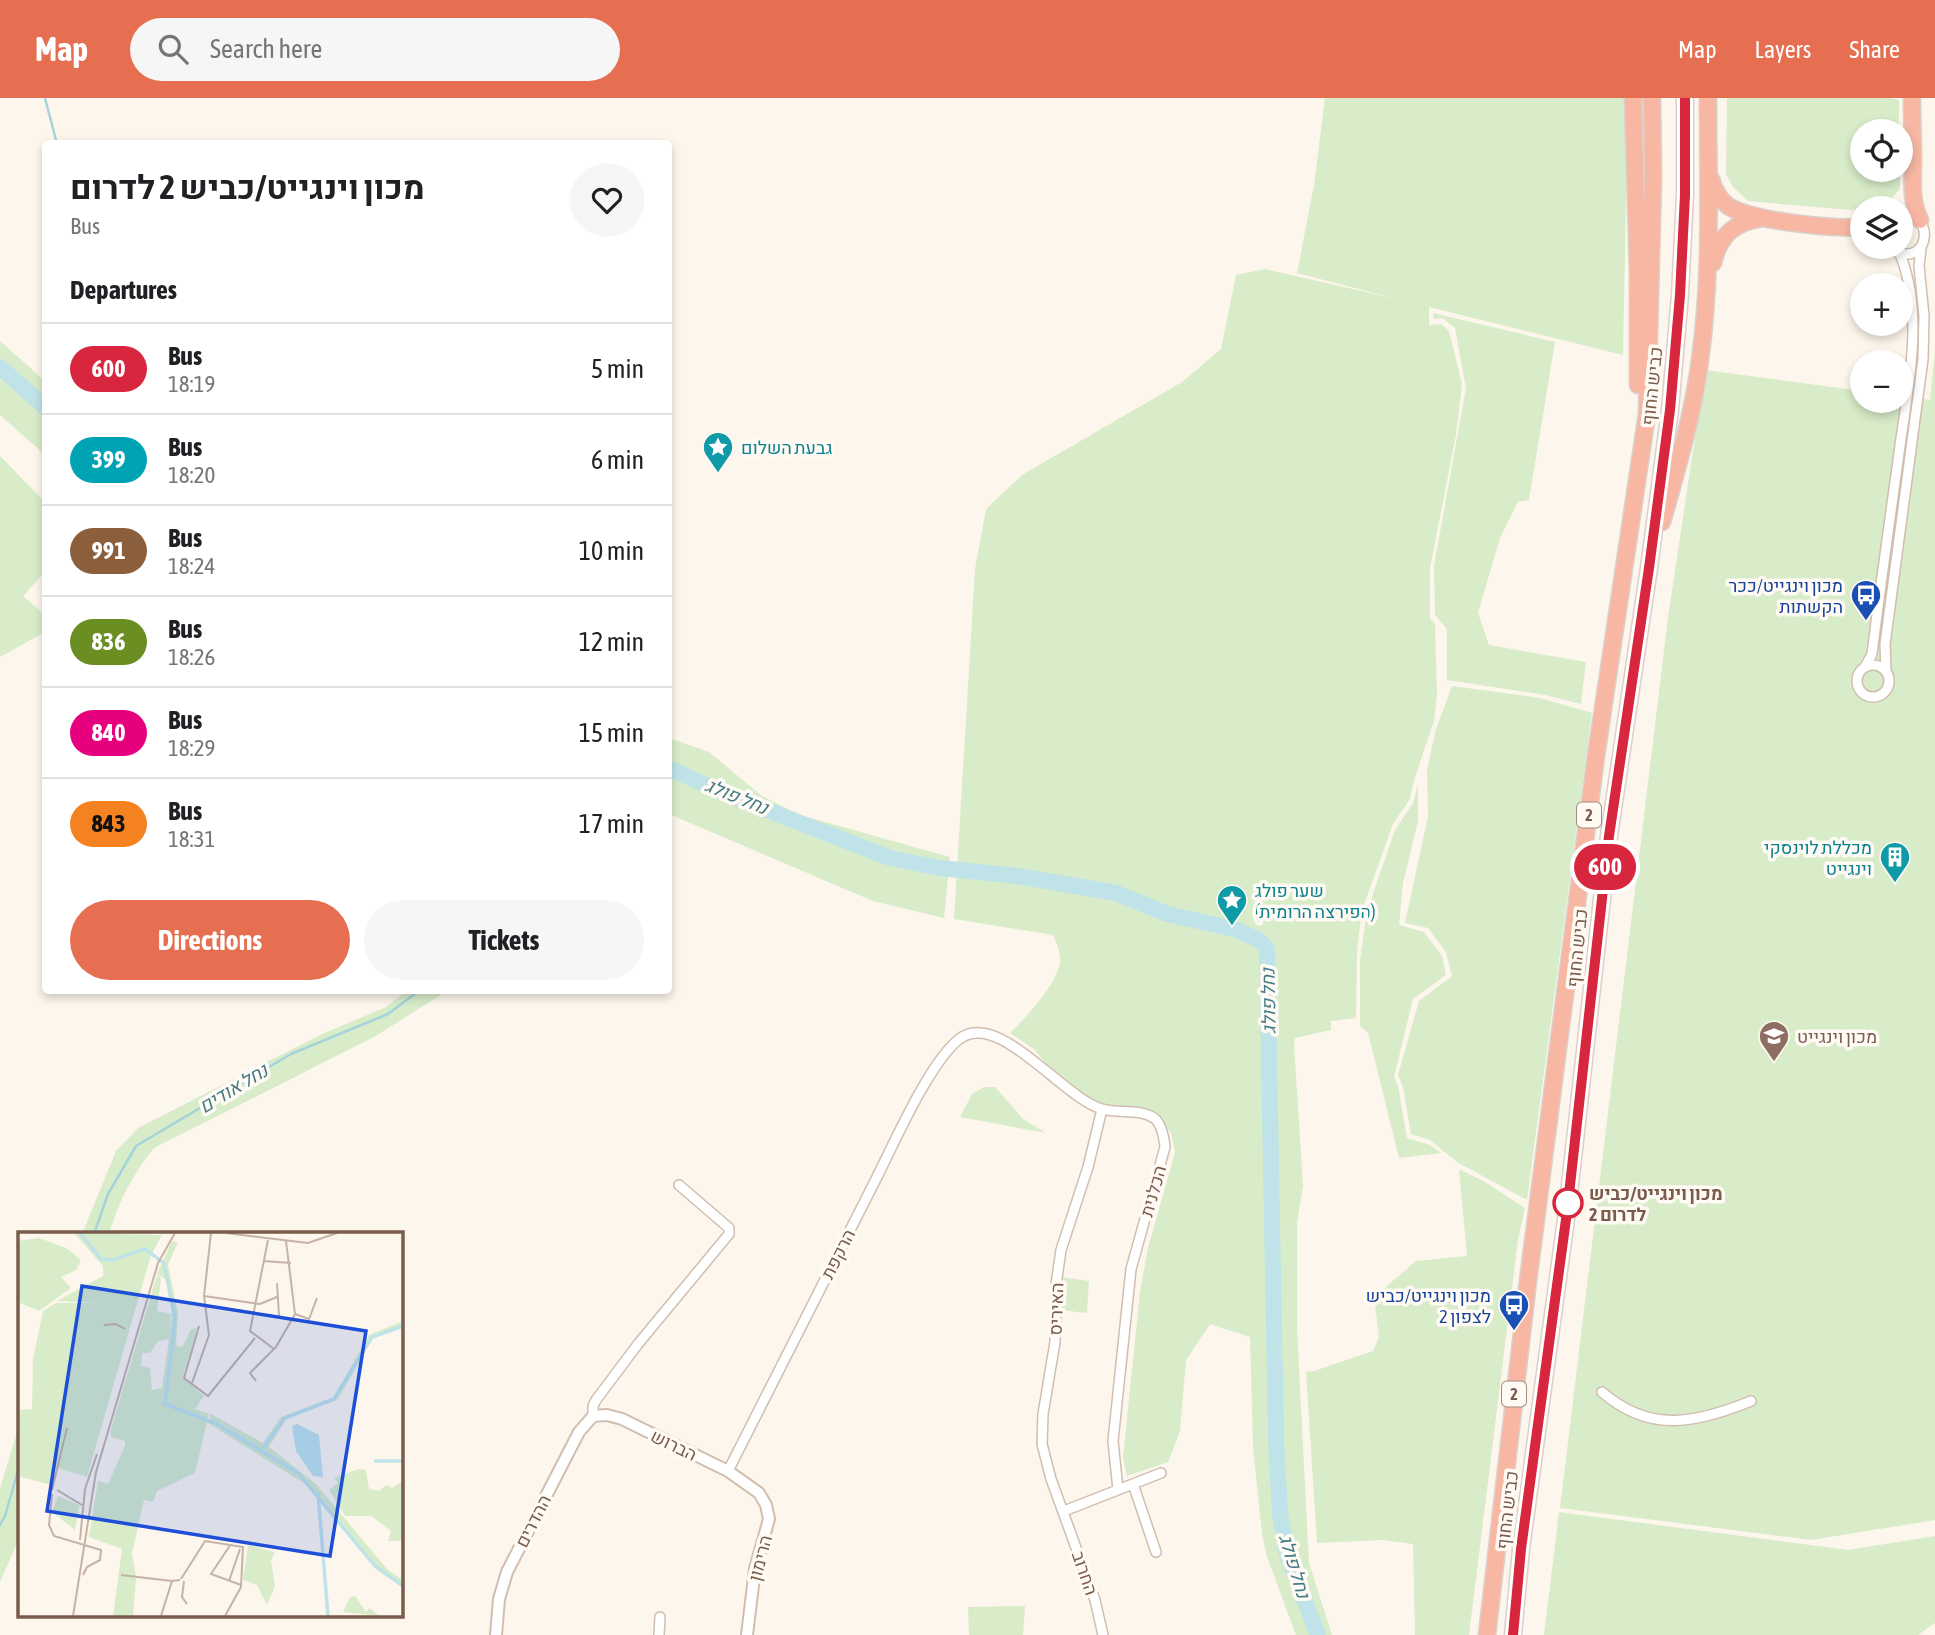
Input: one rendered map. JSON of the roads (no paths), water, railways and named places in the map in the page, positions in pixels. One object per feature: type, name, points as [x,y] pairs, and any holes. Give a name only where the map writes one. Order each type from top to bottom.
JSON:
[{"type":"highway","points":[[1630,527],[1638,390],[1633,98]]},
{"type":"highway","name":"כביש החוף","points":[[1487,1635],[1558,1042],[1647,414],[1653,190],[1652,98]]},
{"type":"highway","name":"כביש החוף","points":[[1513,1635],[1521,1549],[1567,1212],[1609,836],[1670,410],[1685,195],[1685,98]]},
{"type":"highway","points":[[1649,568],[1679,460],[1700,363],[1707,289],[1709,98]]},
{"type":"highway","points":[[1912,98],[1911,190],[1914,209],[1920,220]]},
{"type":"highway","points":[[1710,176],[1717,194],[1730,207],[1748,214],[1850,229]]},
{"type":"highway","points":[[1908,196],[1911,190]]},
{"type":"highway","points":[[1707,289],[1718,244],[1728,231],[1747,221],[1768,218]]},
{"type":"street","points":[[1885,671],[1885,644],[1925,329],[1919,266],[1926,231],[1920,220],[1913,216]]},
{"type":"street","points":[[1913,253],[1921,248]]},
{"type":"street","points":[[1865,667],[1875,665],[1885,671],[1889,678],[1887,688],[1879,695],[1869,696],[1860,690],[1857,680],[1872,653],[1912,352],[1908,275],[1898,259]]},
{"type":"street","name":"הכלנית","points":[[955,1042],[971,1033],[995,1035],[1019,1049],[1073,1095],[1102,1109],[1137,1112],[1154,1118],[1162,1131],[1165,1147],[1130,1277],[1113,1441],[1118,1490]]},
{"type":"street","name":"הרקפת","points":[[728,1471],[895,1141],[937,1066],[955,1042]]},
{"type":"street","name":"האיריס","points":[[1064,1511],[1047,1466],[1042,1444],[1043,1414],[1055,1342],[1056,1285],[1061,1250],[1088,1167],[1102,1109]]},
{"type":"street","points":[[593,1416],[596,1400],[729,1234],[729,1228],[679,1185]]},
{"type":"street","points":[[1602,1392],[1618,1406],[1637,1416],[1668,1420],[1711,1416],[1751,1401]]},
{"type":"street","name":"הברוש","points":[[593,1416],[607,1415],[622,1419],[728,1471],[751,1486]]},
{"type":"street","name":"ההדרים","points":[[496,1635],[499,1600],[507,1572],[579,1432],[593,1416]]},
{"type":"street","points":[[1064,1511],[1161,1473]]},
{"type":"street","points":[[1133,1484],[1156,1552]]},
{"type":"street","name":"הרימון","points":[[747,1635],[752,1583],[769,1519],[763,1500],[751,1486]]},
{"type":"street","name":"החרוב","points":[[1064,1511],[1095,1600],[1102,1635]]},
{"type":"street","points":[[659,1635],[660,1617]]},
{"type":"waterway","points":[[45,98],[56,140]]},
{"type":"waterway","name":"נחל פולג","points":[[0,367],[42,404]]},
{"type":"waterway","name":"נחל פולג","points":[[672,770],[731,796],[890,858],[940,868],[1018,876],[1116,893],[1167,914],[1234,929],[1259,940],[1267,949],[1276,1439],[1280,1514],[1287,1554],[1318,1635]]},
{"type":"waterway","name":"נחל אודים","points":[[95,1232],[108,1194],[136,1146],[291,1054],[388,1014],[415,994]]},
{"type":"waterway","name":"נחל אודים","points":[[0,1525],[18,1470]]},
{"type":"place","name":"גבעת השלום","points":[[718,474]]},
{"type":"place","name":"מכון וינגייט/ככר הקשתות","points":[[1866,622]]},
{"type":"place","name":"מכללת לוינסקי וינגייט","points":[[1895,884]]},
{"type":"place","name":"שער פולג (הפירצה הרומית)","points":[[1232,927]]},
{"type":"place","name":"מכון וינגייט","points":[[1774,1063]]},
{"type":"place","name":"מכון וינגייט/כביש 2 לדרום","points":[[1568,1203]]},
{"type":"place","name":"מכון וינגייט/כביש 2 לצפון","points":[[1514,1332]]}]
